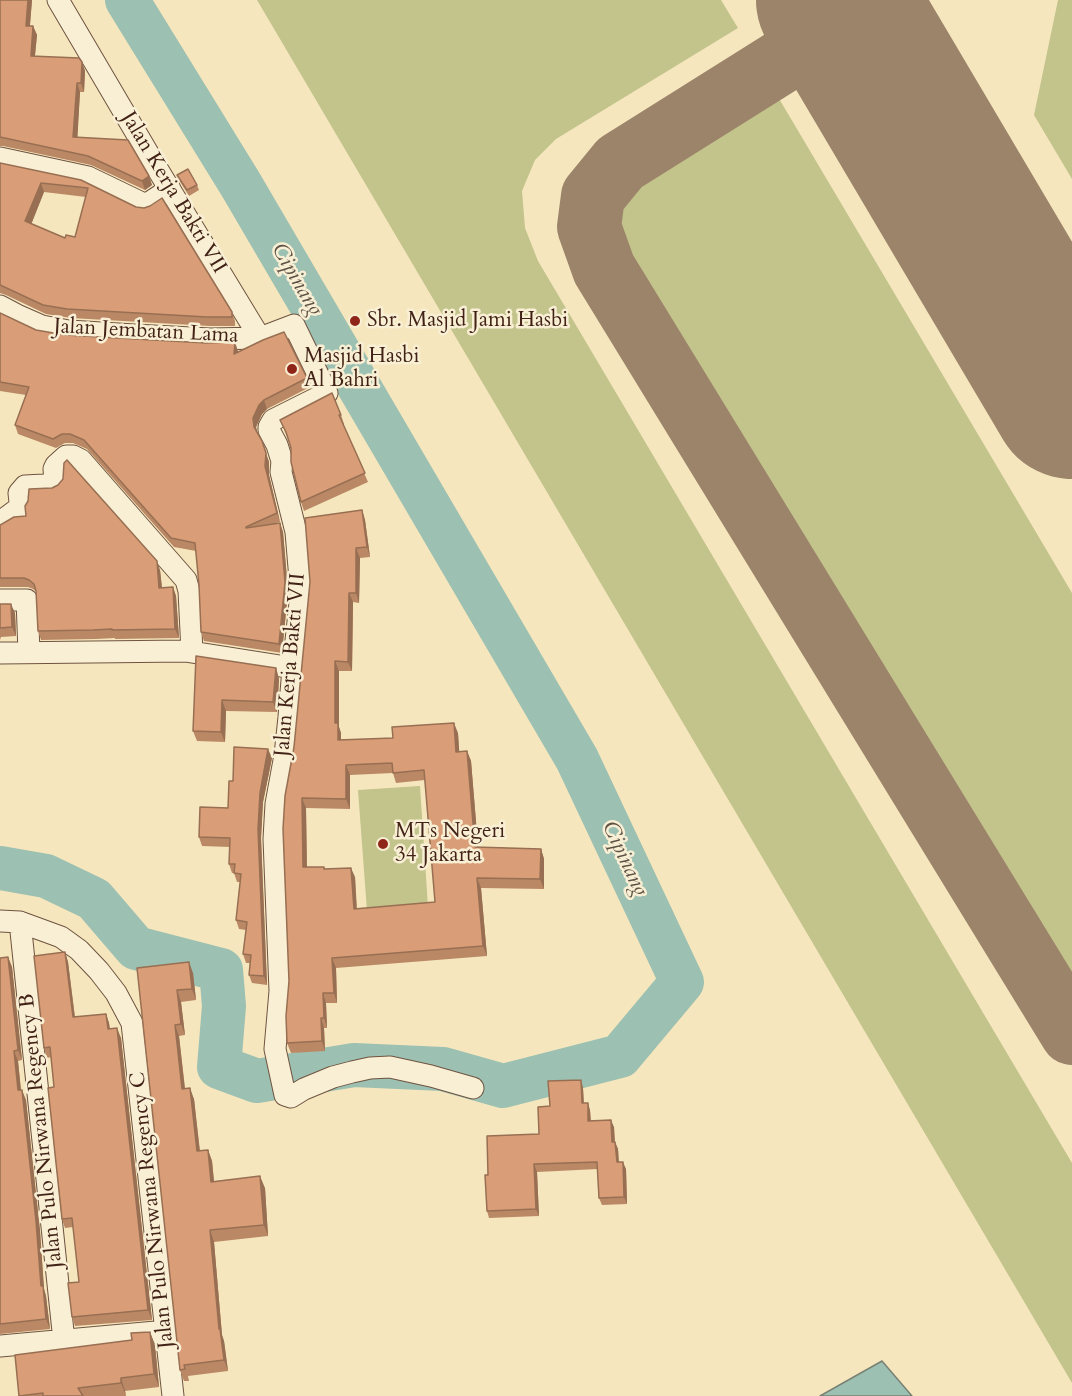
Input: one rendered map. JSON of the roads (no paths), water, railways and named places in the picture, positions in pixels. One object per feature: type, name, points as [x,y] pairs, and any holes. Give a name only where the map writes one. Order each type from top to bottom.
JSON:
[{"type":"street","name":"Jalan Kerja Bakti VII","points":[[58,0],[260,338],[294,324],[327,393],[273,420],[269,427],[282,461],[281,472],[293,517],[300,591],[290,717],[276,804],[274,839],[280,991],[275,1049],[285,1095],[291,1097],[333,1077],[370,1068],[390,1067],[473,1088]]},
{"type":"street","points":[[0,158],[88,177],[144,204],[170,189]]},
{"type":"street","name":"Jalan Jembatan Lama","points":[[0,306],[42,326],[69,331],[210,339],[260,338]]},
{"type":"street","points":[[0,522],[19,508],[19,493],[25,486],[53,484],[55,482],[54,469],[66,456],[73,456],[81,460],[186,580],[189,591],[192,652]]},
{"type":"street","points":[[0,600],[27,600],[29,652]]},
{"type":"street","points":[[0,653],[173,650],[293,668]]},
{"type":"street","name":"Jalan Pulo Nirwana Regency C","points":[[10,921],[61,937],[80,950],[116,993],[132,1023],[173,1396]]},
{"type":"street","name":"Jalan Pulo Nirwana Regency B","points":[[10,921],[64,1341]]},
{"type":"street","points":[[0,1347],[166,1332]]},
{"type":"waterway","name":"Cipinang","points":[[0,868],[46,876],[94,899],[136,948],[221,970],[224,1006],[219,1067],[257,1081],[354,1065],[443,1069],[503,1086],[620,1056],[682,982],[577,759],[241,185],[127,0]]},
{"type":"place","name":"Sbr. Masjid Jami Hasbi","points":[[355,321]]},
{"type":"place","name":"Masjid Hasbi Al Bahri","points":[[292,369]]},
{"type":"place","name":"MTs Negeri 34 Jakarta","points":[[383,844]]}]
